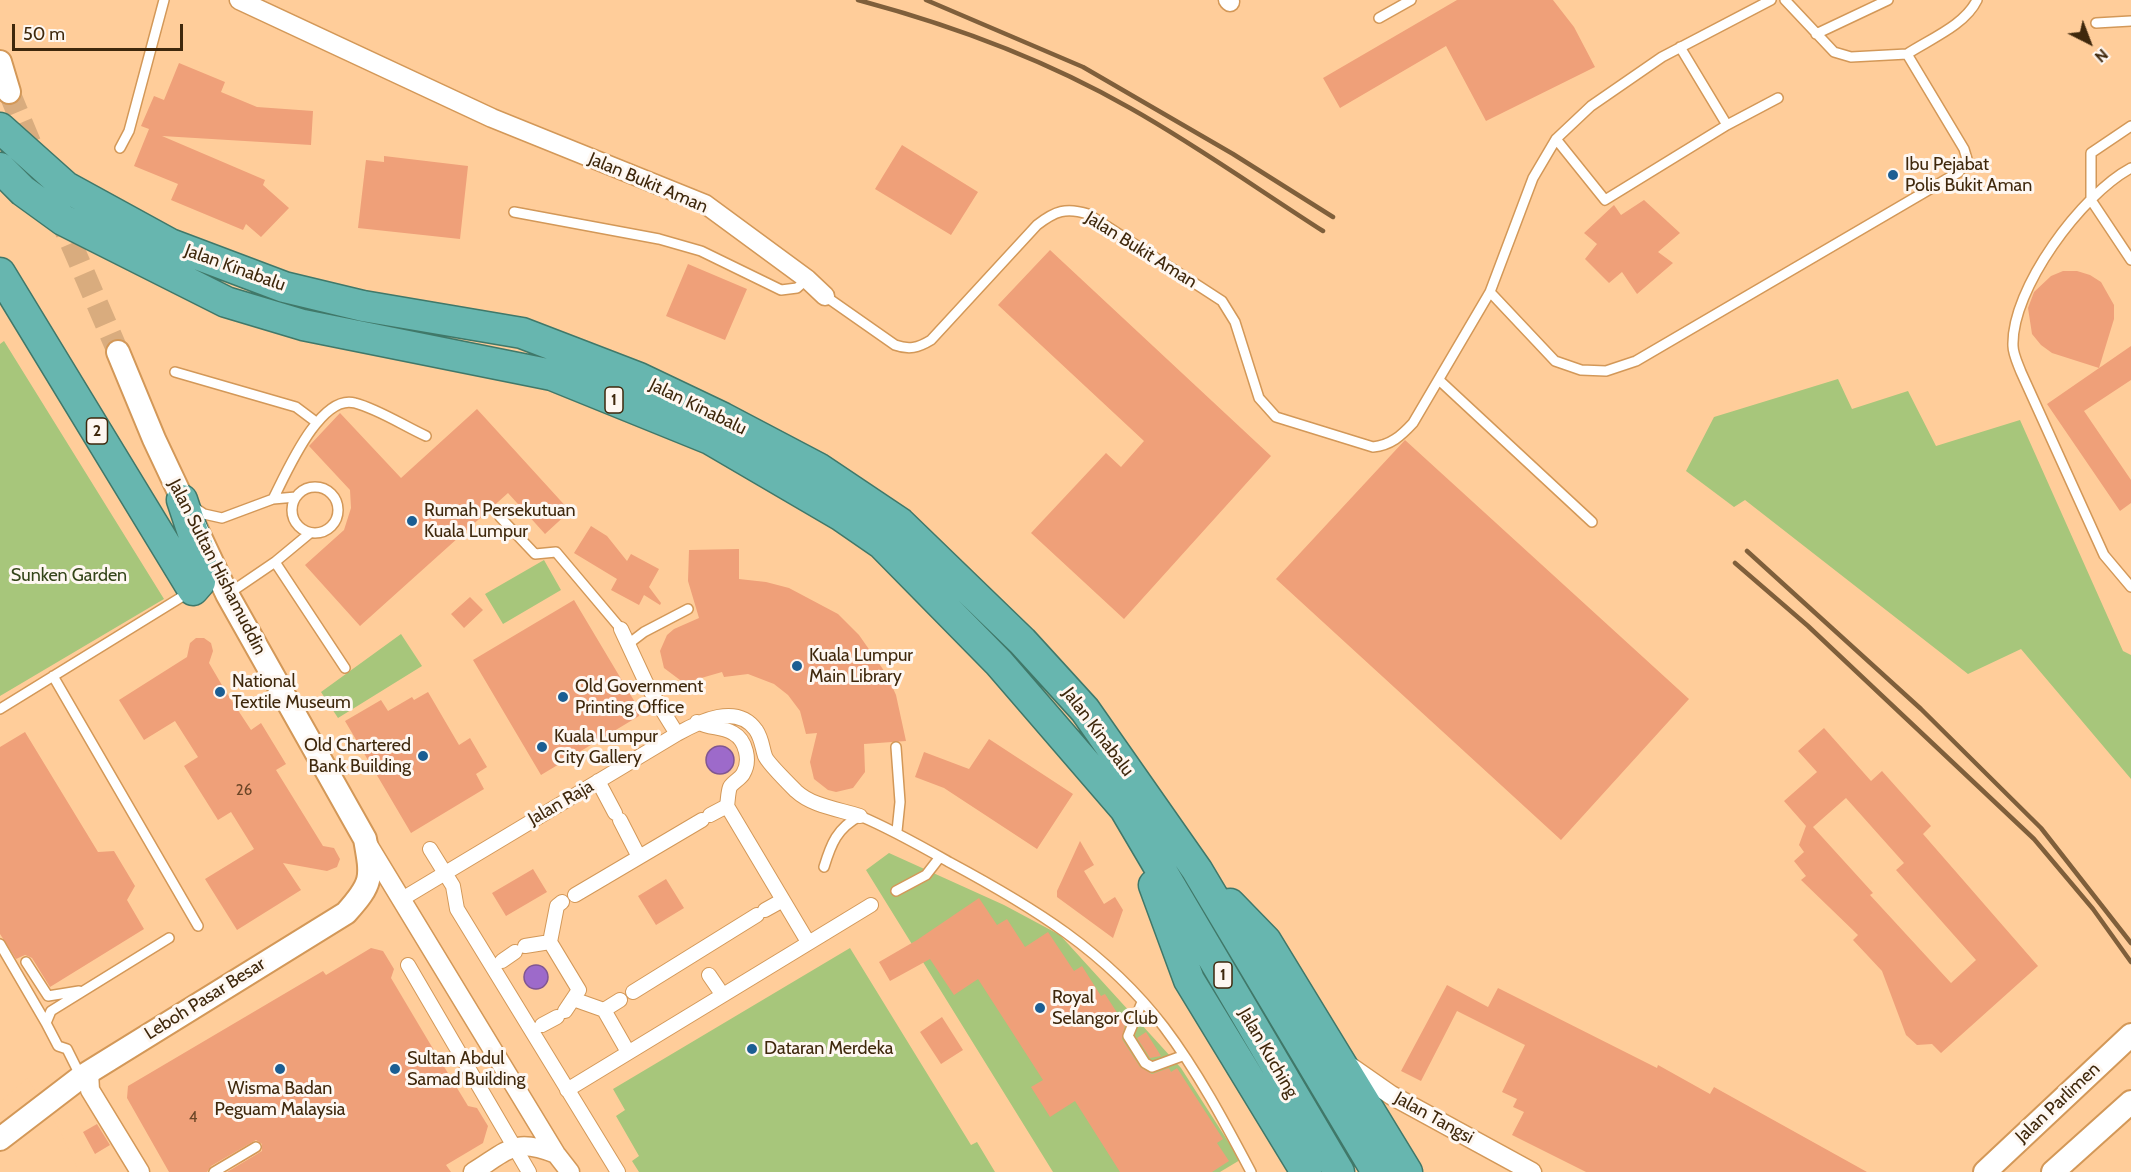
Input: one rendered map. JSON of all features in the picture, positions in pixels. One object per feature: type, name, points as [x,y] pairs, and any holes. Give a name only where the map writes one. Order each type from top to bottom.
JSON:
[{"type":"highway","name":"Jalan Kinabalu","points":[[0,128],[61,183],[123,221],[170,244],[284,287],[363,306],[522,333],[639,378],[723,418],[818,468],[900,524],[1022,641],[1085,710],[1197,870]]},
{"type":"highway","name":"Jalan Kinabalu","points":[[0,168],[23,191],[63,220],[226,302],[303,325],[552,375],[710,439],[840,515],[882,544],[999,663],[1125,809]]},
{"type":"highway","name":"2","points":[[0,273],[193,590]]},
{"type":"highway","points":[[182,500],[201,557],[200,582],[193,590]]},
{"type":"highway","points":[[1125,809],[1190,980],[1306,1172]]},
{"type":"highway","name":"Jalan Kuching","points":[[1125,809],[1339,1172]]},
{"type":"highway","points":[[1197,870],[1266,941],[1407,1172]]},
{"type":"highway","name":"Jalan Kuching","points":[[1197,870],[1377,1172]]},
{"type":"street","name":"Jalan Bukit Aman","points":[[239,0],[492,118],[705,204],[807,279],[825,296]]},
{"type":"street","points":[[0,62],[9,92]]},
{"type":"street","name":"Jalan Sultan Hishamuddin","points":[[118,352],[182,500],[227,594],[365,839]]},
{"type":"street","points":[[621,629],[648,687],[677,734]]},
{"type":"street","name":"Jalan Raja","points":[[402,899],[697,722],[728,716],[747,721],[763,742],[765,756],[770,764],[797,792],[812,802],[860,816]]},
{"type":"street","points":[[697,722],[709,729],[729,730],[739,738],[745,748],[744,773],[731,785],[727,806],[808,942]]},
{"type":"street","points":[[598,781],[639,857]]},
{"type":"street","points":[[575,895],[727,806]]},
{"type":"street","points":[[365,839],[556,1154],[570,1172]]},
{"type":"street","name":"Leboh Pasar Besar","points":[[0,1139],[85,1074],[346,913],[366,891],[371,870],[365,839]]},
{"type":"street","points":[[430,849],[453,886],[457,909],[497,964],[537,1028],[567,1090],[618,1172]]},
{"type":"street","points":[[633,992],[702,964],[761,913],[783,900]]},
{"type":"street","points":[[537,1028],[565,1009],[579,990],[550,942],[556,906],[562,902]]},
{"type":"street","points":[[567,1090],[871,905]]},
{"type":"street","points":[[497,964],[520,949],[550,942]]},
{"type":"street","points":[[702,964],[722,994]]},
{"type":"street","points":[[408,965],[529,1172]]},
{"type":"street","points":[[565,1009],[604,1010],[620,1000]]},
{"type":"street","points":[[604,1010],[628,1052]]},
{"type":"street","name":"Jalan Parlimen","points":[[1985,1172],[2131,1035]]},
{"type":"street","name":"Jalan Tangsi","points":[[1339,1059],[1391,1095],[1532,1172]]},
{"type":"street","points":[[85,1074],[90,1090],[140,1172]]},
{"type":"street","points":[[2053,1172],[2131,1102]]},
{"type":"street","points":[[473,1172],[513,1147],[532,1144],[556,1154]]},
{"type":"lane","points":[[120,148],[129,131],[164,0]]},
{"type":"lane","points":[[1379,18],[1411,0]]},
{"type":"lane","name":"Jalan Bukit Aman","points":[[825,296],[895,345],[905,349],[920,347],[931,340],[1037,225],[1053,213],[1071,209],[1088,214],[1222,301],[1235,322],[1259,398],[1276,417],[1373,447],[1385,446],[1400,437],[1413,423],[1490,292],[1533,177],[1556,139],[1591,106],[1662,57],[1771,0]]},
{"type":"lane","points":[[1785,0],[1834,52],[1851,57],[1907,54],[1962,19],[1972,11],[1977,0]]},
{"type":"lane","points":[[1816,34],[1888,0]]},
{"type":"lane","points":[[2096,23],[2131,21]]},
{"type":"lane","points":[[1680,48],[1727,125]]},
{"type":"lane","points":[[1490,292],[1554,361],[1581,370],[1606,371],[1636,361],[1959,172],[1967,159],[1964,149],[1907,54]]},
{"type":"lane","points":[[1556,139],[1605,200],[1727,125],[1778,98]]},
{"type":"lane","points":[[2131,126],[2091,153],[2091,200],[2131,260]]},
{"type":"lane","points":[[2131,168],[2091,200],[2046,252],[2019,312],[2012,346],[2021,372],[2104,555],[2131,587]]},
{"type":"lane","points":[[513,212],[658,239],[701,251],[780,290],[797,288],[807,279]]},
{"type":"lane","points":[[175,372],[296,407],[316,422]]},
{"type":"lane","points":[[1439,380],[1592,522]]},
{"type":"lane","points":[[273,499],[316,422],[333,407],[353,402],[426,436]]},
{"type":"lane","points":[[316,487],[330,493],[338,506],[336,521],[331,527],[318,533],[310,533],[303,530],[294,519],[293,504],[302,492],[316,487]]},
{"type":"lane","points":[[182,500],[204,514],[222,518],[273,499],[296,497]]},
{"type":"lane","points":[[501,517],[536,554],[556,552],[621,629]]},
{"type":"lane","points":[[227,594],[275,562],[310,533]]},
{"type":"lane","points":[[275,562],[345,669]]},
{"type":"lane","points":[[0,709],[193,590]]},
{"type":"lane","points":[[627,645],[644,632],[688,609]]},
{"type":"lane","points":[[52,676],[198,926]]},
{"type":"lane","points":[[896,747],[900,802],[897,831]]},
{"type":"lane","points":[[824,867],[832,842],[844,824],[860,816],[897,831],[1024,902],[1098,958],[1142,1002],[1164,1028],[1220,1114],[1251,1172]]},
{"type":"lane","points":[[896,891],[926,875],[940,857]]},
{"type":"lane","points":[[46,1023],[51,1011],[169,938]]},
{"type":"lane","points":[[0,944],[58,1046],[67,1050],[85,1074]]},
{"type":"lane","points":[[26,962],[48,996],[83,991]]},
{"type":"lane","points":[[1142,1002],[1128,1036],[1145,1062],[1152,1067],[1182,1056]]},
{"type":"lane","points":[[214,1172],[256,1147]]},
{"type":"green space","name":"Sunken Garden","points":[[4,341],[164,599],[0,696],[0,344]]},
{"type":"green space","points":[[1838,379],[1852,409],[1908,391],[1936,446],[2020,420],[2123,651],[2131,655],[2131,779],[2021,649],[1968,674],[1745,500],[1734,507],[1686,471],[1714,417]]},
{"type":"green space","points":[[544,560],[561,590],[503,624],[485,594]]},
{"type":"green space","points":[[401,634],[422,666],[338,718],[321,692]]},
{"type":"green space","name":"Royal Selangor Club","points":[[889,853],[1004,905],[1060,935],[1181,1068],[1240,1160],[1220,1172],[1053,1172],[866,870]]},
{"type":"green space","points":[[850,948],[971,1145],[977,1142],[995,1172],[639,1172],[632,1161],[639,1156],[616,1116],[625,1110],[613,1089]]},
{"type":"shaded area","points":[[720,746],[730,750],[734,760],[730,770],[720,774],[710,770],[706,760],[710,750]]},
{"type":"shaded area","points":[[536,965],[545,968],[548,977],[545,986],[536,989],[527,986],[524,977],[527,968]]},
{"type":"pier","points":[[27,1078],[60,1131],[79,1172],[0,1172],[0,1102]]},
{"type":"building","points":[[1457,0],[1553,0],[1574,27],[1595,67],[1486,121],[1446,46],[1340,108],[1323,78]]},
{"type":"building","points":[[179,63],[225,82],[221,92],[257,107],[313,111],[311,145],[162,136],[265,180],[263,185],[289,208],[261,237],[246,224],[243,230],[171,200],[178,184],[134,166],[149,129],[141,126],[154,96],[164,100]]},
{"type":"building","points":[[902,145],[978,192],[951,235],[875,189]]},
{"type":"building","points":[[384,156],[468,166],[460,239],[358,228],[366,160],[384,162]]},
{"type":"building","points":[[1644,200],[1680,233],[1658,252],[1673,263],[1637,294],[1622,272],[1609,283],[1585,259],[1597,244],[1584,233],[1614,205],[1621,215]]},
{"type":"building","points":[[1050,250],[1271,456],[1124,619],[1031,533],[1106,453],[1121,467],[1144,441],[998,305]]},
{"type":"building","points":[[688,264],[747,289],[725,340],[666,316]]},
{"type":"building","points":[[2063,271],[2077,271],[2101,282],[2114,305],[2114,319],[2099,368],[2052,353],[2032,334],[2028,308],[2034,292],[2051,276]]},
{"type":"building","points":[[2131,346],[2131,380],[2084,411],[2131,480],[2131,503],[2120,511],[2047,404]]},
{"type":"building","name":"Rumah Persekutuan Kuala Lumpur","points":[[477,409],[570,511],[545,534],[508,493],[360,626],[305,565],[344,530],[351,508],[350,490],[309,446],[340,413],[401,478]]},
{"type":"building","points":[[1405,440],[1689,699],[1561,840],[1276,579]]},
{"type":"building","points":[[591,526],[607,536],[627,561],[631,554],[659,569],[649,587],[661,603],[660,605],[644,595],[639,605],[611,590],[617,579],[574,553]]},
{"type":"building","name":"Kuala Lumpur Main Library","points":[[739,549],[739,579],[766,582],[789,588],[838,614],[859,635],[887,675],[896,695],[906,741],[864,744],[865,772],[853,788],[836,792],[828,790],[814,779],[810,762],[817,733],[806,734],[800,711],[788,695],[774,684],[748,674],[724,677],[722,672],[684,683],[664,668],[660,651],[667,635],[674,629],[699,618],[688,581],[689,550]]},
{"type":"building","points":[[470,597],[483,610],[464,628],[451,614]]},
{"type":"building","name":"Old Government Printing Office","points":[[574,600],[639,709],[639,716],[541,775],[473,660]]},
{"type":"building","points":[[196,638],[204,638],[211,643],[213,651],[209,663],[226,692],[251,730],[261,723],[286,764],[276,770],[323,846],[334,848],[340,859],[337,867],[327,871],[283,863],[301,890],[237,930],[205,879],[254,849],[231,812],[218,820],[184,766],[198,757],[175,721],[144,740],[119,700],[187,657],[190,643]]},
{"type":"building","name":"Old Chartered Bank Building","points":[[428,692],[459,745],[470,738],[487,767],[476,774],[484,789],[411,833],[345,721],[381,700],[388,711],[412,697],[414,700]]},
{"type":"building","points":[[1824,728],[1871,781],[1882,771],[1931,826],[1923,834],[2038,966],[1941,1053],[1932,1044],[1917,1045],[1906,1035],[1882,971],[1853,940],[1858,935],[1801,880],[1806,876],[1794,861],[1804,852],[1799,845],[1806,826],[1784,801],[1817,772],[1798,751]],"holes":[[[1846,798],[1904,863],[1896,870],[1976,960],[1951,983],[1870,895],[1873,893],[1813,827]]]},
{"type":"building","points":[[25,732],[98,852],[114,851],[135,886],[127,900],[144,929],[50,987],[32,958],[25,955],[16,959],[0,934],[0,747]]},
{"type":"building","points":[[989,739],[1073,794],[1037,849],[944,788],[915,777],[924,752],[969,769]]},
{"type":"building","points":[[1080,841],[1094,865],[1084,871],[1104,904],[1115,897],[1123,910],[1113,938],[1057,897],[1057,891]]},
{"type":"building","points":[[533,869],[547,892],[506,916],[492,893]]},
{"type":"building","points":[[666,879],[684,908],[656,925],[638,896]]},
{"type":"building","name":"Royal Selangor Club","points":[[979,898],[997,925],[1007,919],[1025,947],[1048,932],[1074,971],[1082,966],[1101,996],[1105,994],[1125,1025],[1122,1039],[1140,1067],[1152,1074],[1169,1068],[1171,1072],[1177,1068],[1223,1139],[1217,1143],[1229,1161],[1212,1172],[1120,1172],[1075,1101],[1050,1117],[1031,1087],[1043,1080],[978,979],[954,995],[930,959],[890,981],[879,962],[917,940]]},
{"type":"building","points":[[371,948],[383,951],[394,969],[391,978],[429,1042],[468,1106],[477,1108],[488,1126],[483,1143],[446,1165],[451,1172],[227,1172],[262,1151],[262,1144],[256,1140],[211,1166],[207,1172],[169,1172],[127,1098],[128,1086],[323,971],[326,975]]},
{"type":"building","points":[[1447,985],[1488,1007],[1498,988],[1657,1068],[1658,1065],[1710,1094],[1714,1087],[1867,1172],[1586,1172],[1512,1135],[1524,1112],[1513,1107],[1517,1099],[1502,1092],[1525,1045],[1457,1011],[1421,1081],[1401,1071]]},
{"type":"building","points":[[942,1017],[963,1050],[941,1064],[920,1032]]},
{"type":"building","points":[[1146,1032],[1161,1056],[1150,1058],[1137,1038]]},
{"type":"building","points":[[97,1124],[110,1145],[95,1154],[83,1132]]},
{"type":"tunnel","points":[[9,92],[36,157]]},
{"type":"tunnel","points":[[58,213],[118,352]]},
{"type":"railway","points":[[858,0],[998,45],[1065,74],[1179,137],[1323,231]]},
{"type":"railway","points":[[926,0],[1083,67],[1233,154],[1333,217]]},
{"type":"railway","points":[[1747,551],[1921,709],[2041,828],[2131,943]]},
{"type":"railway","points":[[1735,563],[1808,626],[2034,839],[2093,909],[2131,962]]},
{"type":"place","name":"Ibu Pejabat Polis Bukit Aman","points":[[1893,175]]},
{"type":"place","name":"Rumah Persekutuan Kuala Lumpur","points":[[412,521]]},
{"type":"place","name":"Kuala Lumpur Main Library","points":[[797,666]]},
{"type":"place","name":"National Textile Museum","points":[[220,692]]},
{"type":"place","name":"Old Government Printing Office","points":[[563,697]]},
{"type":"place","name":"Kuala Lumpur City Gallery","points":[[542,747]]},
{"type":"place","name":"Old Chartered Bank Building","points":[[423,756]]},
{"type":"place","name":"Royal Selangor Club","points":[[1040,1008]]},
{"type":"place","name":"Dataran Merdeka","points":[[752,1049]]},
{"type":"place","name":"Wisma Badan Peguam Malaysia","points":[[280,1069]]},
{"type":"place","name":"Sultan Abdul Samad Building","points":[[395,1069]]}]
